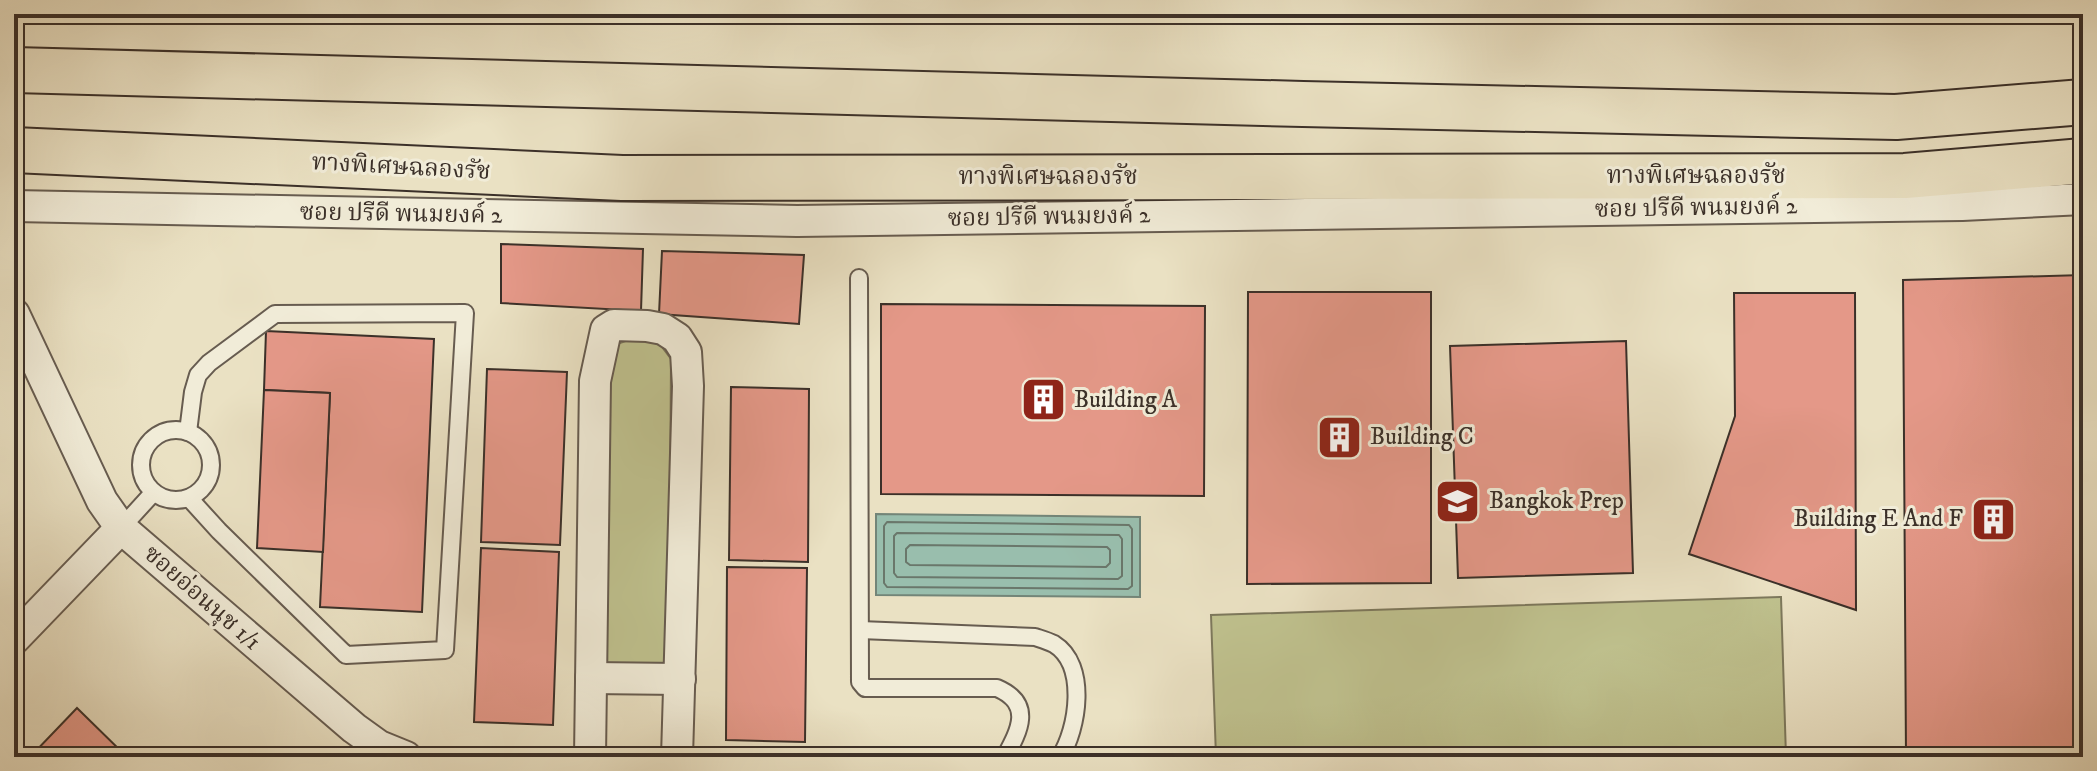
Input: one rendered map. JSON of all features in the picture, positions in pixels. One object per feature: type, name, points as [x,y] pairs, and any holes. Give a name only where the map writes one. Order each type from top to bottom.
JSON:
[{"type":"highway","points":[[14,70],[1896,117],[2083,102]]},
{"type":"highway","name":"ทางพิเศษฉลองรัช","points":[[14,150],[622,178],[1905,176],[2083,161]]},
{"type":"street","name":"ซอย ปรีดี พนมยงค์ 2","points":[[14,206],[797,221],[1962,205],[2083,199]]},
{"type":"street","points":[[14,314],[102,501],[121,528]]},
{"type":"street","points":[[590,757],[595,381],[601,342],[606,330],[614,325],[663,329],[677,338],[686,352],[688,386],[677,757]]},
{"type":"street","name":"ซอยอ่อนนุช 1/1","points":[[14,639],[121,528],[354,728],[379,746],[406,757]]},
{"type":"street","points":[[591,678],[680,679]]},
{"type":"lane","points":[[859,278],[860,682],[863,687],[997,688],[1008,693],[1021,715],[1018,733],[1005,757]]},
{"type":"lane","points":[[188,432],[198,375],[209,363],[275,314],[465,313],[445,650],[346,655],[189,498]]},
{"type":"lane","points":[[177,429],[198,437],[211,458],[207,482],[199,492],[177,501],[153,493],[142,474],[140,463],[148,442],[156,435],[177,429]]},
{"type":"lane","points":[[121,528],[153,493]]},
{"type":"lane","points":[[860,630],[1035,637],[1055,645],[1069,660],[1077,709],[1069,743],[1060,757]]},
{"type":"shaded area","points":[[637,337],[656,339],[671,359],[669,667],[601,671],[608,359],[617,344]]},
{"type":"shaded area","points":[[1781,597],[1786,757],[1216,757],[1211,615]]},
{"type":"water","points":[[876,514],[1140,517],[1140,597],[876,595]]},
{"type":"building","points":[[501,244],[643,249],[641,311],[501,303]]},
{"type":"building","points":[[662,251],[804,255],[799,324],[659,314]]},
{"type":"building","name":"Building E And F","points":[[2083,275],[2083,757],[1906,757],[1903,280]]},
{"type":"building","name":"Building C","points":[[1248,292],[1431,292],[1431,583],[1247,584]]},
{"type":"building","points":[[1734,293],[1855,293],[1856,610],[1689,554],[1735,416]]},
{"type":"building","name":"Building A","points":[[881,304],[1205,306],[1204,496],[881,494]]},
{"type":"building","points":[[266,331],[434,339],[422,612],[320,607],[330,393],[264,390]]},
{"type":"building","name":"Building C","points":[[1626,341],[1633,573],[1458,578],[1450,346]]},
{"type":"building","points":[[487,369],[567,372],[560,545],[481,542]]},
{"type":"building","points":[[731,387],[809,389],[808,562],[729,560]]},
{"type":"building","points":[[264,390],[330,393],[323,552],[257,548]]},
{"type":"building","points":[[481,548],[559,552],[553,725],[474,722]]},
{"type":"building","points":[[727,567],[807,568],[805,742],[726,740]]},
{"type":"building","points":[[77,708],[127,757],[30,757]]},
{"type":"place","name":"Building A","points":[[1043,400]]},
{"type":"place","name":"Building C","points":[[1339,437]]},
{"type":"place","name":"Bangkok Prep","points":[[1458,501]]},
{"type":"place","name":"Building E And F","points":[[1994,519]]}]
